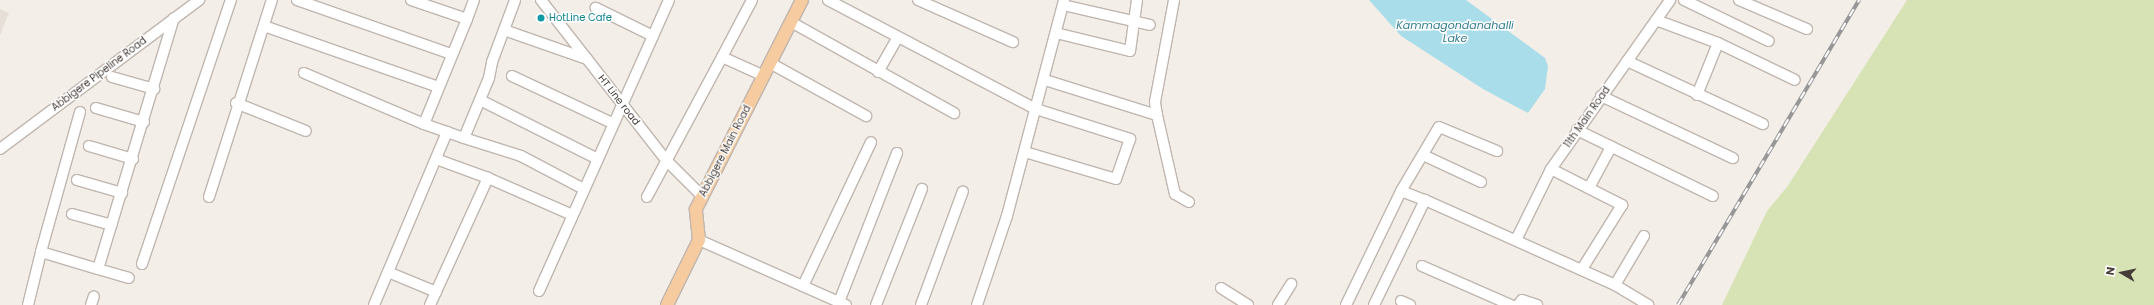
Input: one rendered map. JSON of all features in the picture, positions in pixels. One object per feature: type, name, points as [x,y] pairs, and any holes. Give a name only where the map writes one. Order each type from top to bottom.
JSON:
[{"type":"main road","name":"Abbigere Main Road","points":[[699,240],[696,209],[802,0]]},
{"type":"main road","points":[[667,305],[699,240]]},
{"type":"street","name":"Abbigere Pipeline Road","points":[[0,149],[199,0]]},
{"type":"street","points":[[142,264],[231,0]]},
{"type":"street","points":[[209,197],[236,103],[272,0]]},
{"type":"street","points":[[296,0],[451,54]]},
{"type":"street","points":[[411,0],[467,19]]},
{"type":"street","points":[[424,124],[474,0]]},
{"type":"street","points":[[464,138],[480,100],[515,0]]},
{"type":"street","points":[[539,291],[570,214],[669,0]]},
{"type":"street","points":[[647,197],[752,0]]},
{"type":"street","points":[[828,0],[1036,109],[1130,139],[1116,178],[1025,152]]},
{"type":"street","points":[[918,0],[1013,42]]},
{"type":"street","points":[[1056,33],[1130,51],[1137,0]]},
{"type":"street","points":[[1174,0],[1155,102],[1175,194],[1189,202]]},
{"type":"street","name":"11th Main Road","points":[[1516,240],[1551,169],[1670,0]]},
{"type":"street","points":[[1684,0],[1768,41]]},
{"type":"street","points":[[1739,0],[1807,29]]},
{"type":"street","name":"HT Line road","points":[[544,1],[666,160],[702,196]]},
{"type":"street","points":[[976,305],[1025,152],[1045,80],[1063,2],[1150,24]]},
{"type":"street","points":[[596,8],[653,36]]},
{"type":"street","points":[[98,269],[133,159],[174,18]]},
{"type":"street","points":[[1656,20],[1718,43],[1794,80]]},
{"type":"street","points":[[791,22],[878,72],[954,113]]},
{"type":"street","points":[[264,26],[438,87]]},
{"type":"street","points":[[504,30],[587,59]]},
{"type":"street","points":[[878,72],[898,37]]},
{"type":"street","points":[[1697,95],[1718,43]]},
{"type":"street","points":[[722,57],[764,76]]},
{"type":"street","points":[[1627,61],[1697,95],[1763,124]]},
{"type":"street","points":[[770,63],[866,116]]},
{"type":"street","points":[[304,73],[424,124],[521,156],[582,188]]},
{"type":"street","points":[[512,76],[612,123]]},
{"type":"street","points":[[112,77],[154,89]]},
{"type":"street","points":[[1045,80],[1157,115]]},
{"type":"street","points":[[1602,96],[1733,158]]},
{"type":"street","points":[[480,100],[596,158]]},
{"type":"street","points":[[236,103],[306,131]]},
{"type":"street","points":[[96,108],[144,122]]},
{"type":"street","points":[[28,305],[41,252],[80,112]]},
{"type":"street","points":[[1346,305],[1401,191],[1440,126],[1497,151]]},
{"type":"street","points":[[1577,130],[1713,196]]},
{"type":"street","points":[[374,305],[447,132]]},
{"type":"street","points":[[803,286],[871,142]]},
{"type":"street","points":[[89,146],[133,159]]},
{"type":"street","points":[[1589,188],[1611,147]]},
{"type":"street","points":[[699,240],[842,304],[897,153]]},
{"type":"street","points":[[1423,155],[1481,182]]},
{"type":"street","points":[[436,159],[488,178],[570,214]]},
{"type":"street","points":[[1551,169],[1622,205],[1582,269]]},
{"type":"street","points":[[430,305],[488,178]]},
{"type":"street","points":[[77,180],[122,193]]},
{"type":"street","points":[[876,305],[922,189]]},
{"type":"street","points":[[921,305],[963,191]]},
{"type":"street","points":[[1401,191],[1425,200],[1582,269],[1615,285],[1648,305]]},
{"type":"street","points":[[1374,305],[1425,200]]},
{"type":"street","points":[[72,214],[112,225]]},
{"type":"street","points":[[1615,285],[1644,236]]},
{"type":"street","points":[[41,252],[129,278]]},
{"type":"street","points":[[1422,266],[1511,305]]},
{"type":"street","points":[[388,272],[436,292]]},
{"type":"street","points":[[1278,305],[1291,284]]},
{"type":"street","points":[[1221,288],[1248,305]]},
{"type":"street","points":[[1518,305],[1522,300],[1537,305]]},
{"type":"shaded area","points":[[0,9],[9,13],[0,35]]},
{"type":"green space","points":[[1907,0],[2154,0],[2154,305],[1722,305],[1767,211],[1787,187]]},
{"type":"water","name":"Kammagondanahalli Lake","points":[[1369,0],[1466,0],[1545,58],[1548,66],[1545,89],[1528,113],[1483,89],[1401,36]]},
{"type":"railway","points":[[1678,305],[1859,0]]},
{"type":"place","name":"HotLine Cafe","points":[[541,18]]}]
